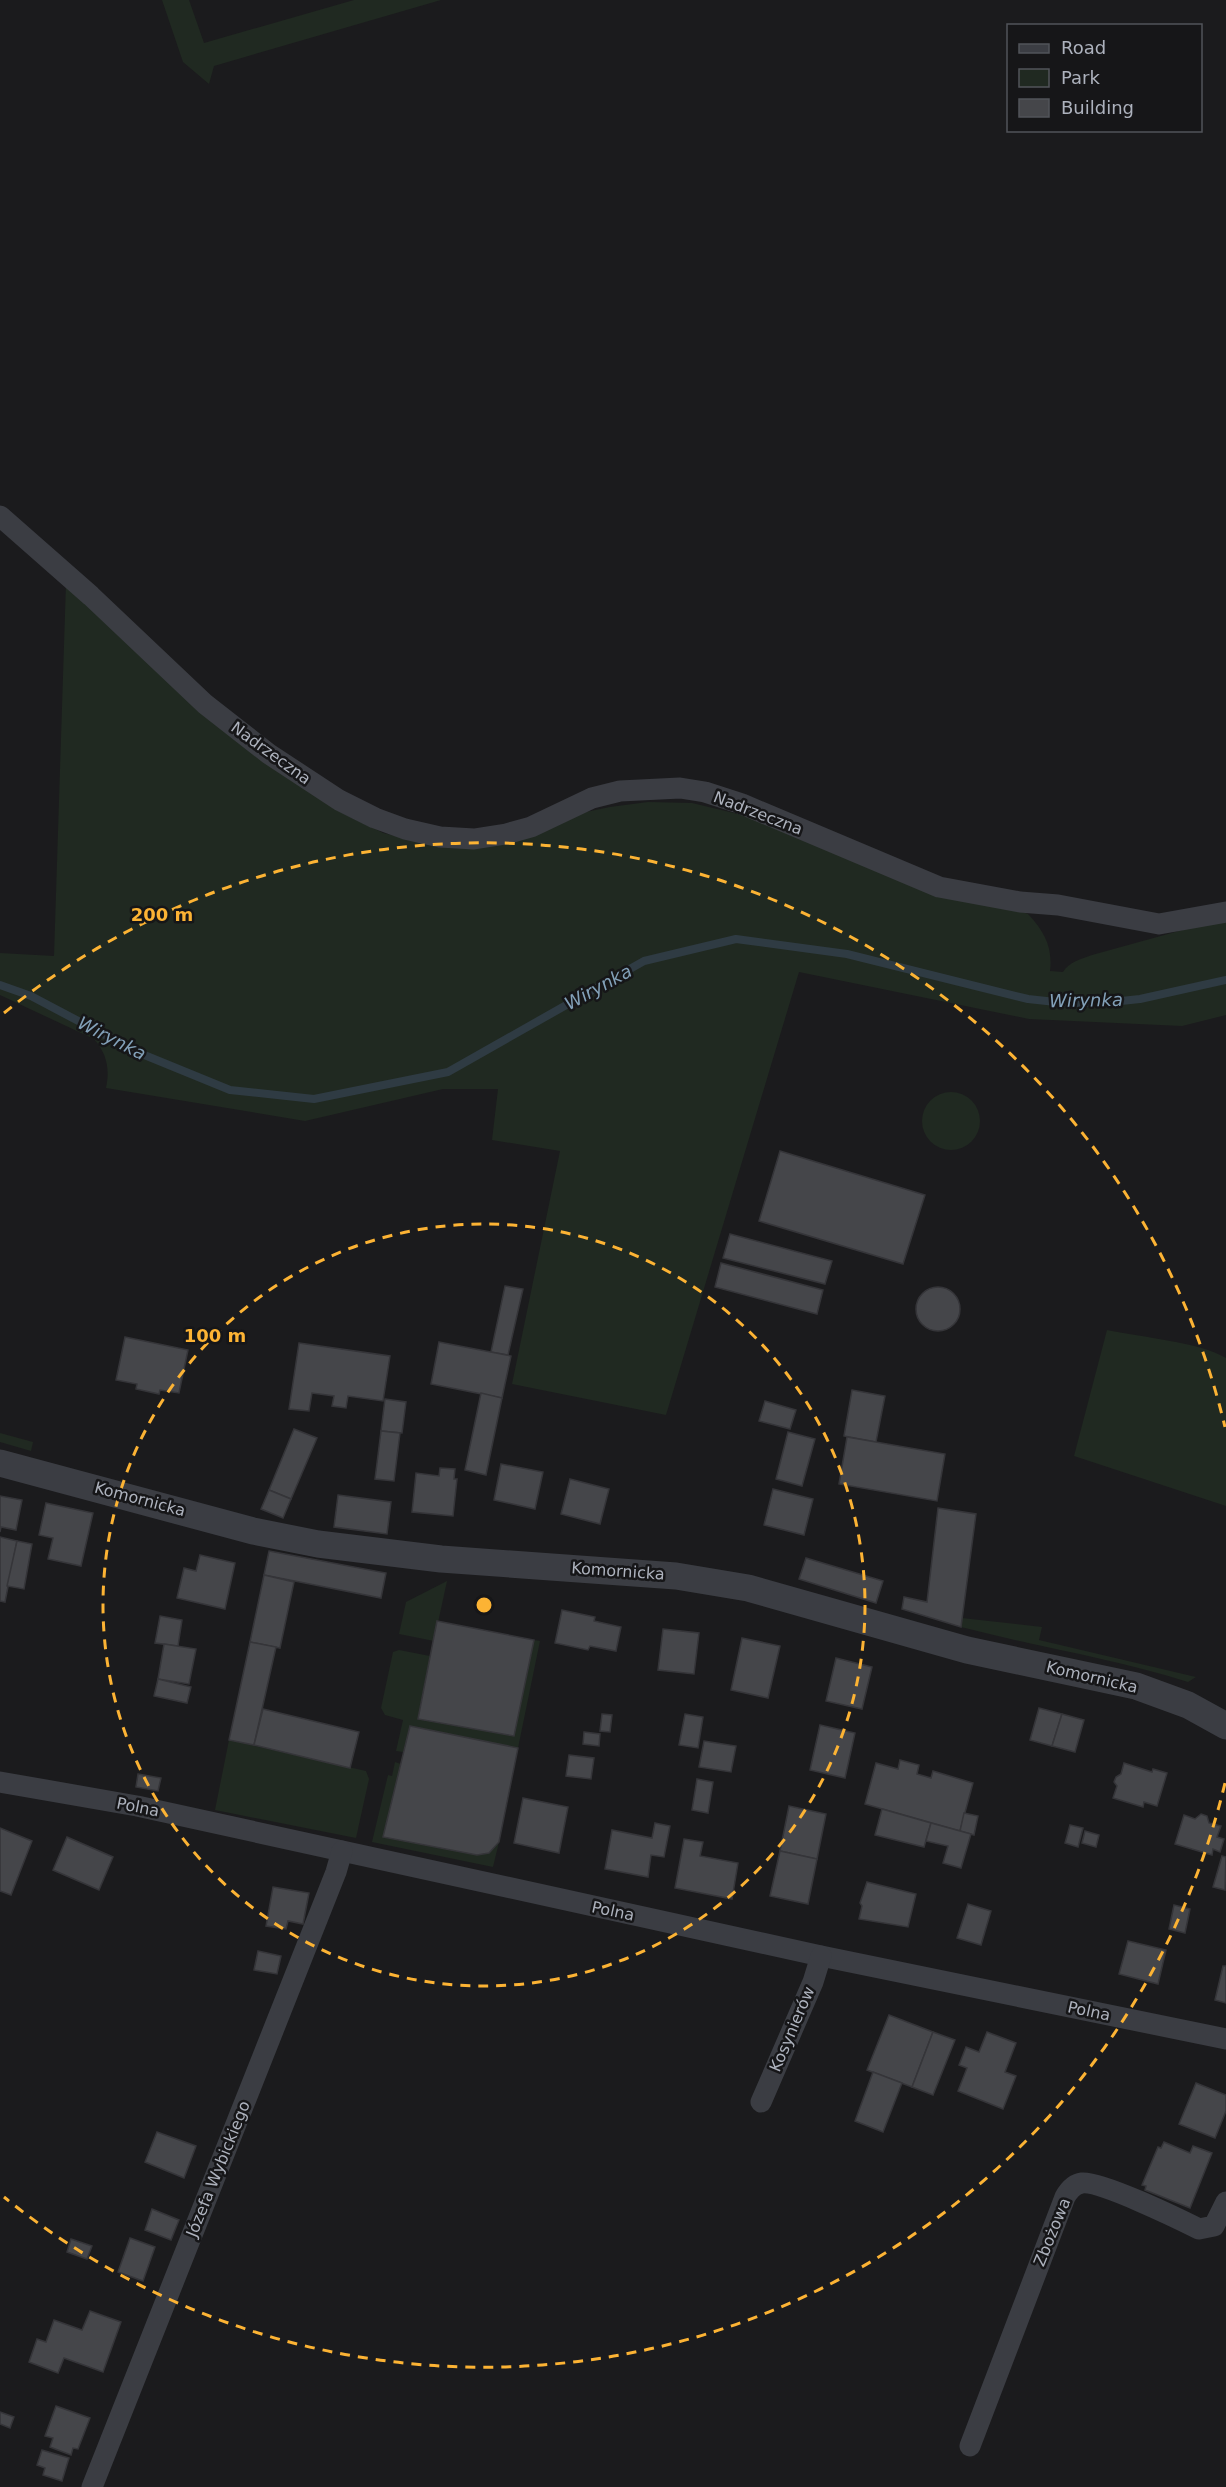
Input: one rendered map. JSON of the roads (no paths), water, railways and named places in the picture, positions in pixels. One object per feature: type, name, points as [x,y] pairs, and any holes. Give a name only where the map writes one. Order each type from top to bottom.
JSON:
[{"type":"street","name":"Nadrzeczna","points":[[0,516],[71,578],[205,704],[260,747],[339,800],[375,818],[405,829],[440,837],[474,839],[531,827],[592,798],[620,791],[680,788],[705,792],[742,804],[939,887],[1020,902],[1067,906],[1159,924],[1226,912]]},
{"type":"street","name":"Komornicka","points":[[0,1462],[243,1528],[318,1544],[441,1559],[676,1576],[748,1588],[957,1647],[1136,1686],[1188,1705],[1226,1726]]},
{"type":"street","name":"Polna","points":[[0,1782],[137,1806],[821,1956],[1226,2039]]},
{"type":"street","name":"Józefa Wybickiego","points":[[92,2487],[336,1872],[342,1851]]},
{"type":"street","name":"Kosynierów","points":[[761,2102],[813,1982],[821,1956]]},
{"type":"street","name":"Zbożowa","points":[[970,2446],[1065,2197],[1075,2185],[1084,2183],[1103,2187],[1199,2229],[1214,2226],[1226,2202]]},
{"type":"waterway","name":"Wirynka","points":[[0,985],[31,996],[137,1052],[230,1090],[314,1099],[448,1072],[644,961],[736,939],[847,954],[1028,999],[1065,1003],[1102,1003],[1140,999],[1226,980]]}]
